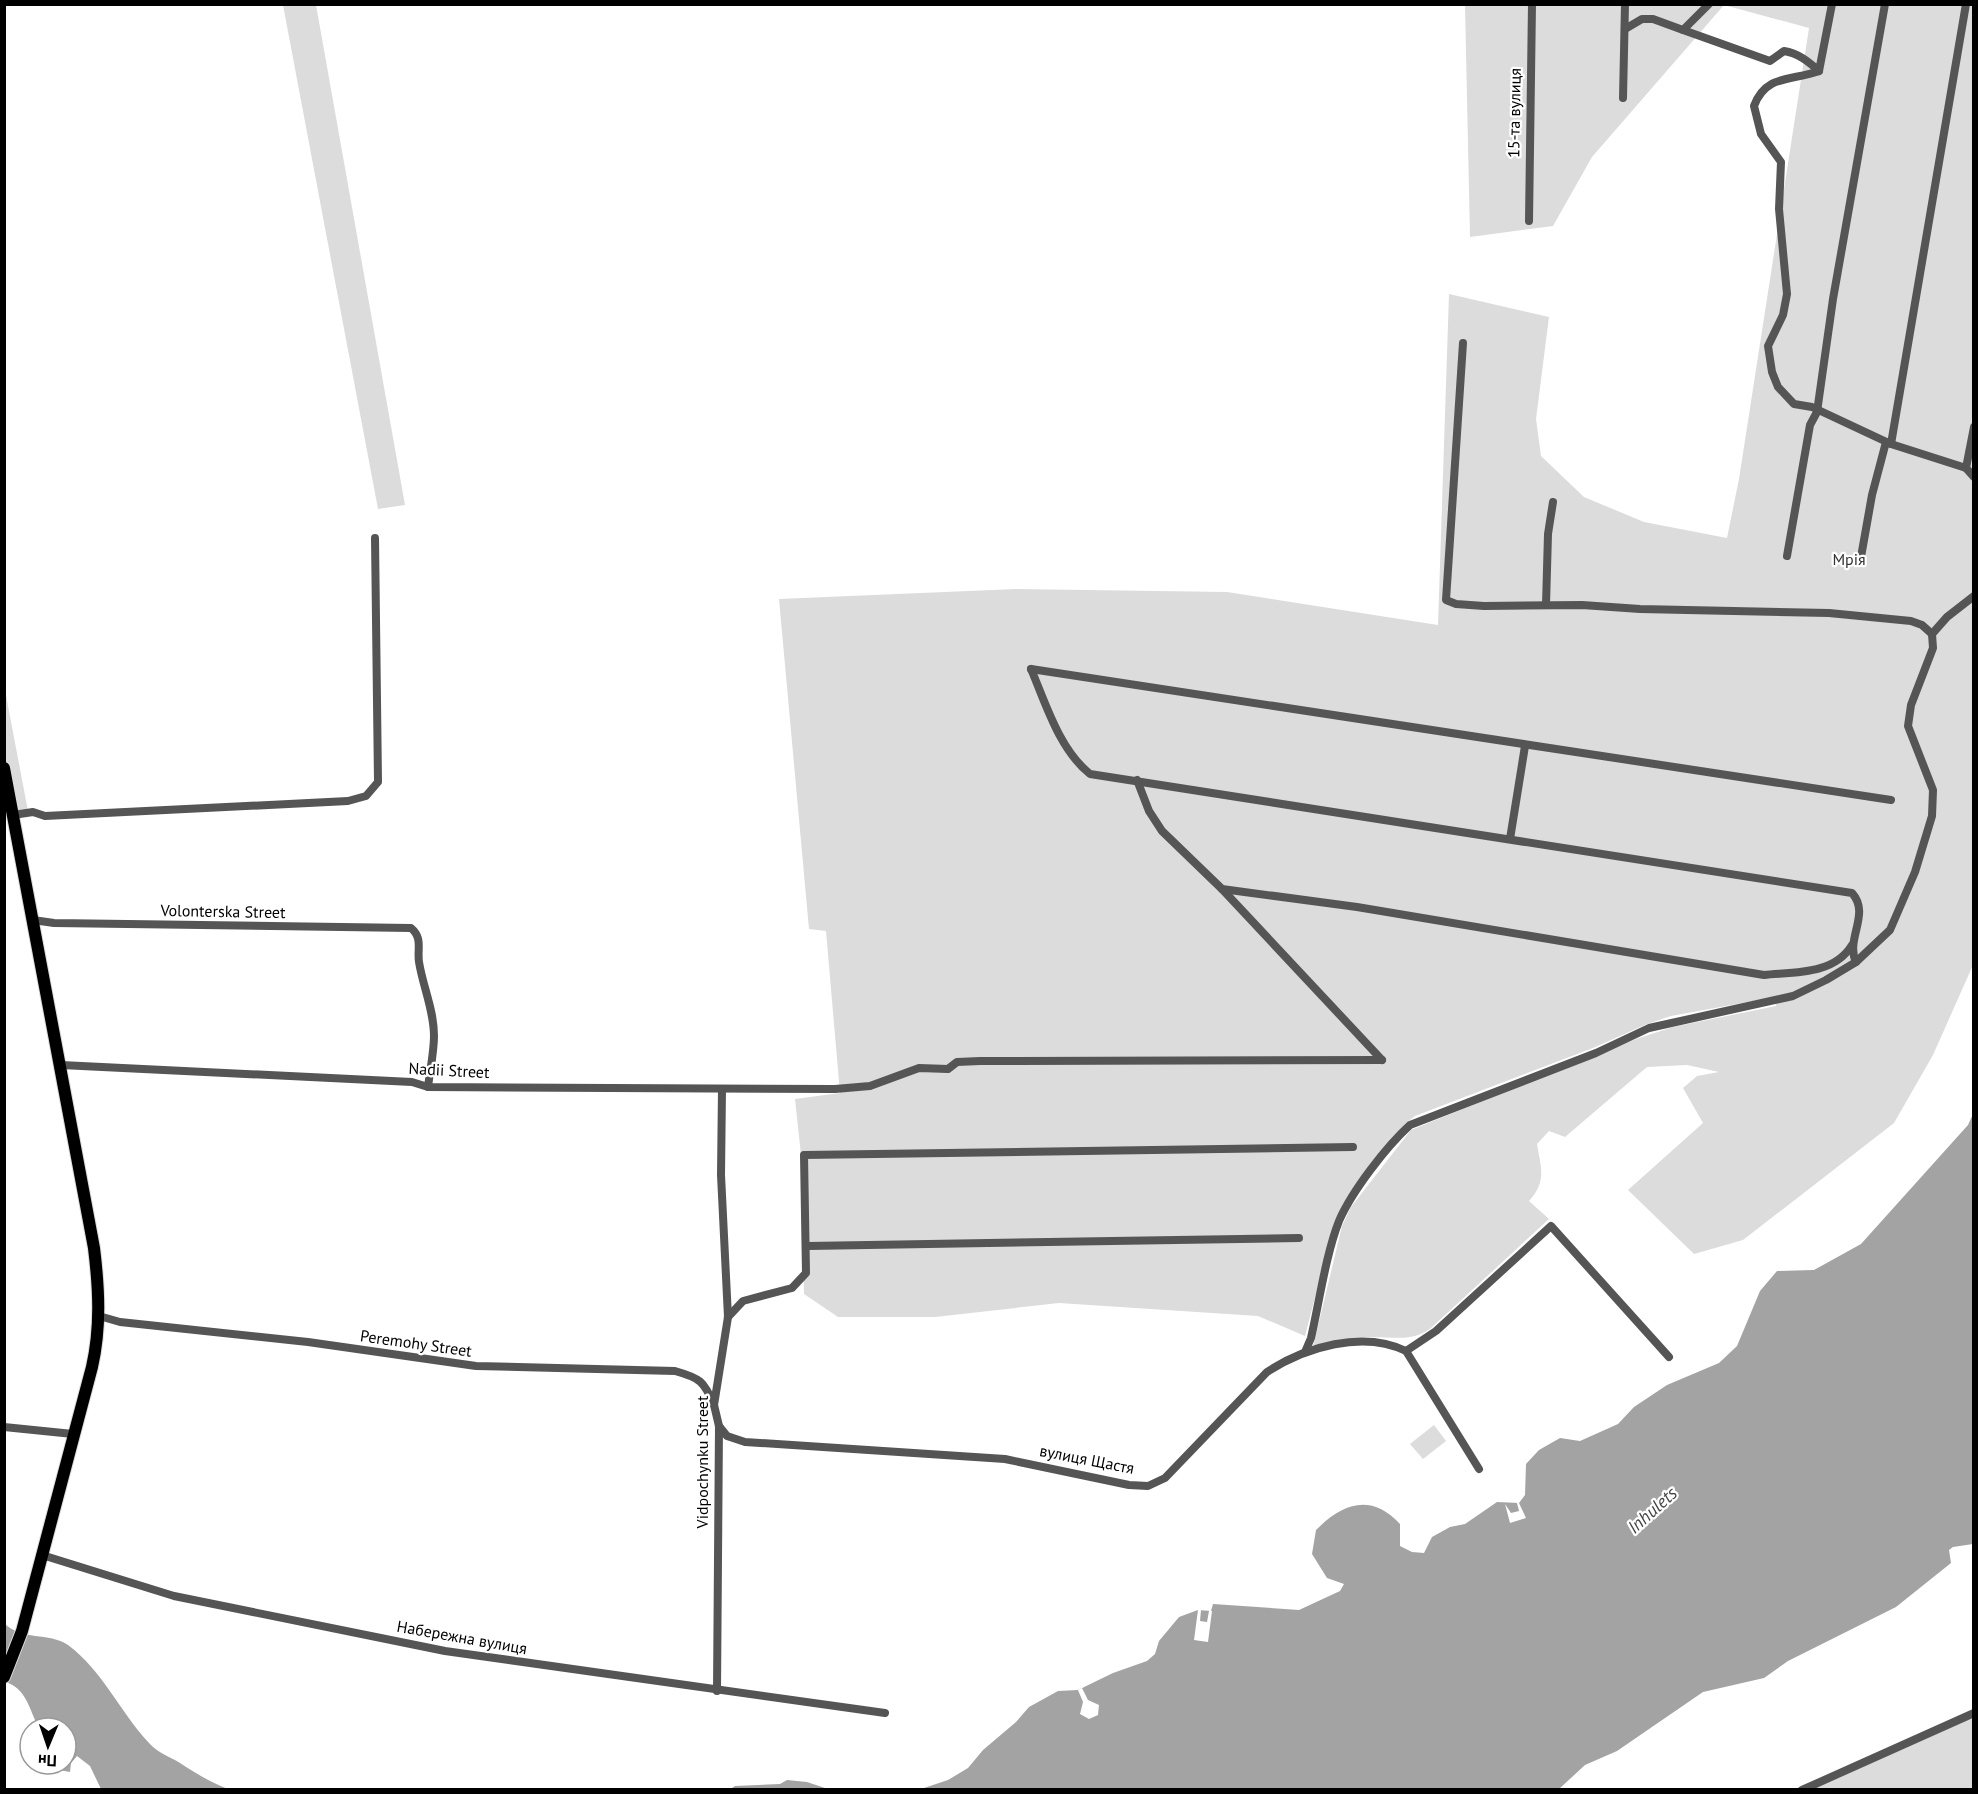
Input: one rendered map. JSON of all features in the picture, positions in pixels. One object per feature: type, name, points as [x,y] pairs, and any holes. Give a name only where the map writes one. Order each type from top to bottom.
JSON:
[{"type":"main road","points":[[4,768],[94,1248],[99,1316],[98,1342],[42,1555],[22,1631],[4,1677]]},
{"type":"street","name":"15-та вулиця","points":[[1529,221],[1532,4]]},
{"type":"street","points":[[1623,98],[1625,4]]},
{"type":"street","points":[[1683,30],[1709,4]]},
{"type":"street","points":[[1819,70],[1832,4]]},
{"type":"street","points":[[1787,556],[1810,425],[1817,412],[1833,299],[1885,4]]},
{"type":"street","points":[[1861,556],[1872,495],[1889,443],[1966,4]]},
{"type":"street","points":[[1625,29],[1642,19],[1653,18],[1770,61],[1784,51],[1790,52],[1805,59],[1819,70]]},
{"type":"street","points":[[1819,70],[1771,83],[1762,89],[1754,106],[1761,134],[1781,162],[1779,209],[1787,294],[1783,315],[1768,346],[1772,372],[1778,387],[1790,401],[1812,407],[1817,412],[1889,443],[1966,468],[1974,477]]},
{"type":"street","points":[[1463,343],[1446,600],[1456,604],[1484,606],[1546,604],[1829,613],[1911,621],[1922,625],[1932,634]]},
{"type":"street","points":[[1966,468],[1974,427]]},
{"type":"street","points":[[1546,604],[1548,534],[1553,502]]},
{"type":"street","points":[[13,814],[33,812],[45,816],[348,801],[366,796],[378,782],[375,537]]},
{"type":"street","points":[[1305,1352],[1311,1338],[1338,1224],[1347,1206],[1398,1136],[1410,1125],[1596,1053],[1649,1028],[1793,996],[1856,962],[1890,930],[1915,872],[1932,816],[1933,790],[1908,726],[1911,705],[1933,648],[1932,634],[1947,616],[1974,596]]},
{"type":"street","points":[[1856,962],[1853,955],[1854,942],[1860,912],[1858,900],[1852,893],[1089,774],[1076,763],[1052,718],[1031,669],[1891,800]]},
{"type":"street","points":[[1510,839],[1525,746]]},
{"type":"street","points":[[1137,780],[1149,811],[1162,831],[1222,889],[1258,891],[1764,975],[1817,970],[1847,953],[1854,942]]},
{"type":"street","name":"Nadii Street","points":[[61,1065],[412,1082],[428,1087],[835,1089],[870,1086],[919,1068],[948,1069],[957,1062],[1382,1060],[1222,889]]},
{"type":"street","name":"Volonterska Street","points":[[33,920],[54,923],[411,928],[418,934],[420,940],[421,975],[431,1009],[434,1035],[428,1087]]},
{"type":"street","name":"Vidpochynku Street","points":[[717,1691],[719,1426],[714,1406],[728,1317],[721,1175],[722,1089]]},
{"type":"street","points":[[728,1317],[742,1301],[792,1288],[806,1273],[808,1246],[804,1155],[1353,1147]]},
{"type":"street","points":[[1479,1469],[1406,1351],[1436,1331],[1551,1226],[1669,1357]]},
{"type":"street","points":[[808,1246],[1299,1238]]},
{"type":"street","name":"Peremohy Street","points":[[99,1316],[120,1322],[308,1342],[476,1366],[675,1371],[694,1377],[706,1385],[714,1406]]},
{"type":"street","name":"вулиця Щастя","points":[[719,1426],[727,1436],[745,1442],[1005,1459],[1130,1485],[1148,1485],[1165,1478],[1267,1372],[1305,1352],[1349,1343],[1370,1342],[1389,1343],[1406,1351]]},
{"type":"street","points":[[4,1427],[73,1434]]},
{"type":"street","name":"Набережна вулиця","points":[[42,1555],[174,1596],[445,1652],[885,1713]]},
{"type":"street","points":[[1802,1790],[1974,1713]]},
{"type":"green space","points":[[283,5],[316,5],[405,505],[378,509]]},
{"type":"green space","points":[[1465,5],[1724,5],[1592,157],[1553,226],[1470,237]]},
{"type":"green space","name":"Мрія","points":[[1724,5],[1973,5],[1973,965],[1933,1055],[1894,1123],[1743,1240],[1694,1254],[1628,1190],[1703,1123],[1683,1088],[1697,1076],[1719,1072],[1687,1065],[1647,1067],[1565,1137],[1549,1131],[1537,1144],[1541,1174],[1535,1194],[1529,1201],[1549,1219],[1431,1328],[1416,1336],[1362,1338],[1313,1347],[1342,1226],[1351,1207],[1411,1130],[1636,1039],[1673,1027],[1776,1006],[1775,997],[1671,1016],[1415,1116],[1406,1123],[1343,1204],[1334,1224],[1305,1336],[1258,1316],[1059,1303],[935,1317],[838,1317],[804,1294],[801,1155],[795,1099],[840,1093],[826,931],[809,929],[779,599],[1016,589],[1227,592],[1438,625],[1449,294],[1549,317],[1536,419],[1541,456],[1584,497],[1644,522],[1727,538],[1739,479],[1809,28]]},
{"type":"green space","points":[[4,685],[28,811],[16,812],[5,755]]},
{"type":"green space","points":[[1434,1425],[1446,1441],[1423,1459],[1410,1444]]},
{"type":"green space","points":[[1973,1713],[1973,1789],[1802,1790]]},
{"type":"water","name":"Inhulets","points":[[1973,1114],[1973,1544],[1953,1547],[1949,1550],[1951,1563],[1896,1607],[1788,1661],[1764,1678],[1703,1692],[1617,1751],[1585,1765],[1559,1789],[918,1790],[948,1780],[968,1768],[983,1750],[1016,1722],[1029,1707],[1058,1691],[1078,1690],[1113,1673],[1147,1661],[1155,1654],[1159,1641],[1179,1617],[1198,1610],[1211,1611],[1213,1604],[1299,1610],[1340,1591],[1344,1584],[1327,1578],[1312,1554],[1316,1530],[1336,1513],[1357,1505],[1378,1508],[1400,1524],[1400,1546],[1412,1552],[1424,1553],[1432,1537],[1450,1527],[1465,1524],[1497,1502],[1519,1503],[1525,1495],[1526,1464],[1539,1450],[1560,1438],[1580,1441],[1618,1424],[1634,1407],[1667,1385],[1719,1363],[1737,1346],[1760,1291],[1777,1271],[1814,1270],[1861,1244],[1968,1125]]},
{"type":"water","points":[[4,1623],[18,1632],[60,1641],[80,1655],[91,1667],[153,1747],[228,1789],[101,1789],[90,1766],[78,1757],[78,1716],[33,1716],[23,1694],[5,1682]]},
{"type":"water","points":[[787,1780],[807,1782],[828,1789],[729,1790],[735,1786],[780,1784]]},
{"type":"pier","points":[[1517,1503],[1526,1518],[1510,1523],[1505,1504],[1511,1513],[1519,1511]]},
{"type":"pier","points":[[1198,1610],[1201,1610],[1200,1621],[1207,1622],[1209,1611],[1212,1611],[1208,1642],[1194,1640]]},
{"type":"pier","points":[[1082,1688],[1088,1700],[1099,1705],[1098,1715],[1089,1719],[1080,1714],[1083,1702],[1078,1690]]}]
